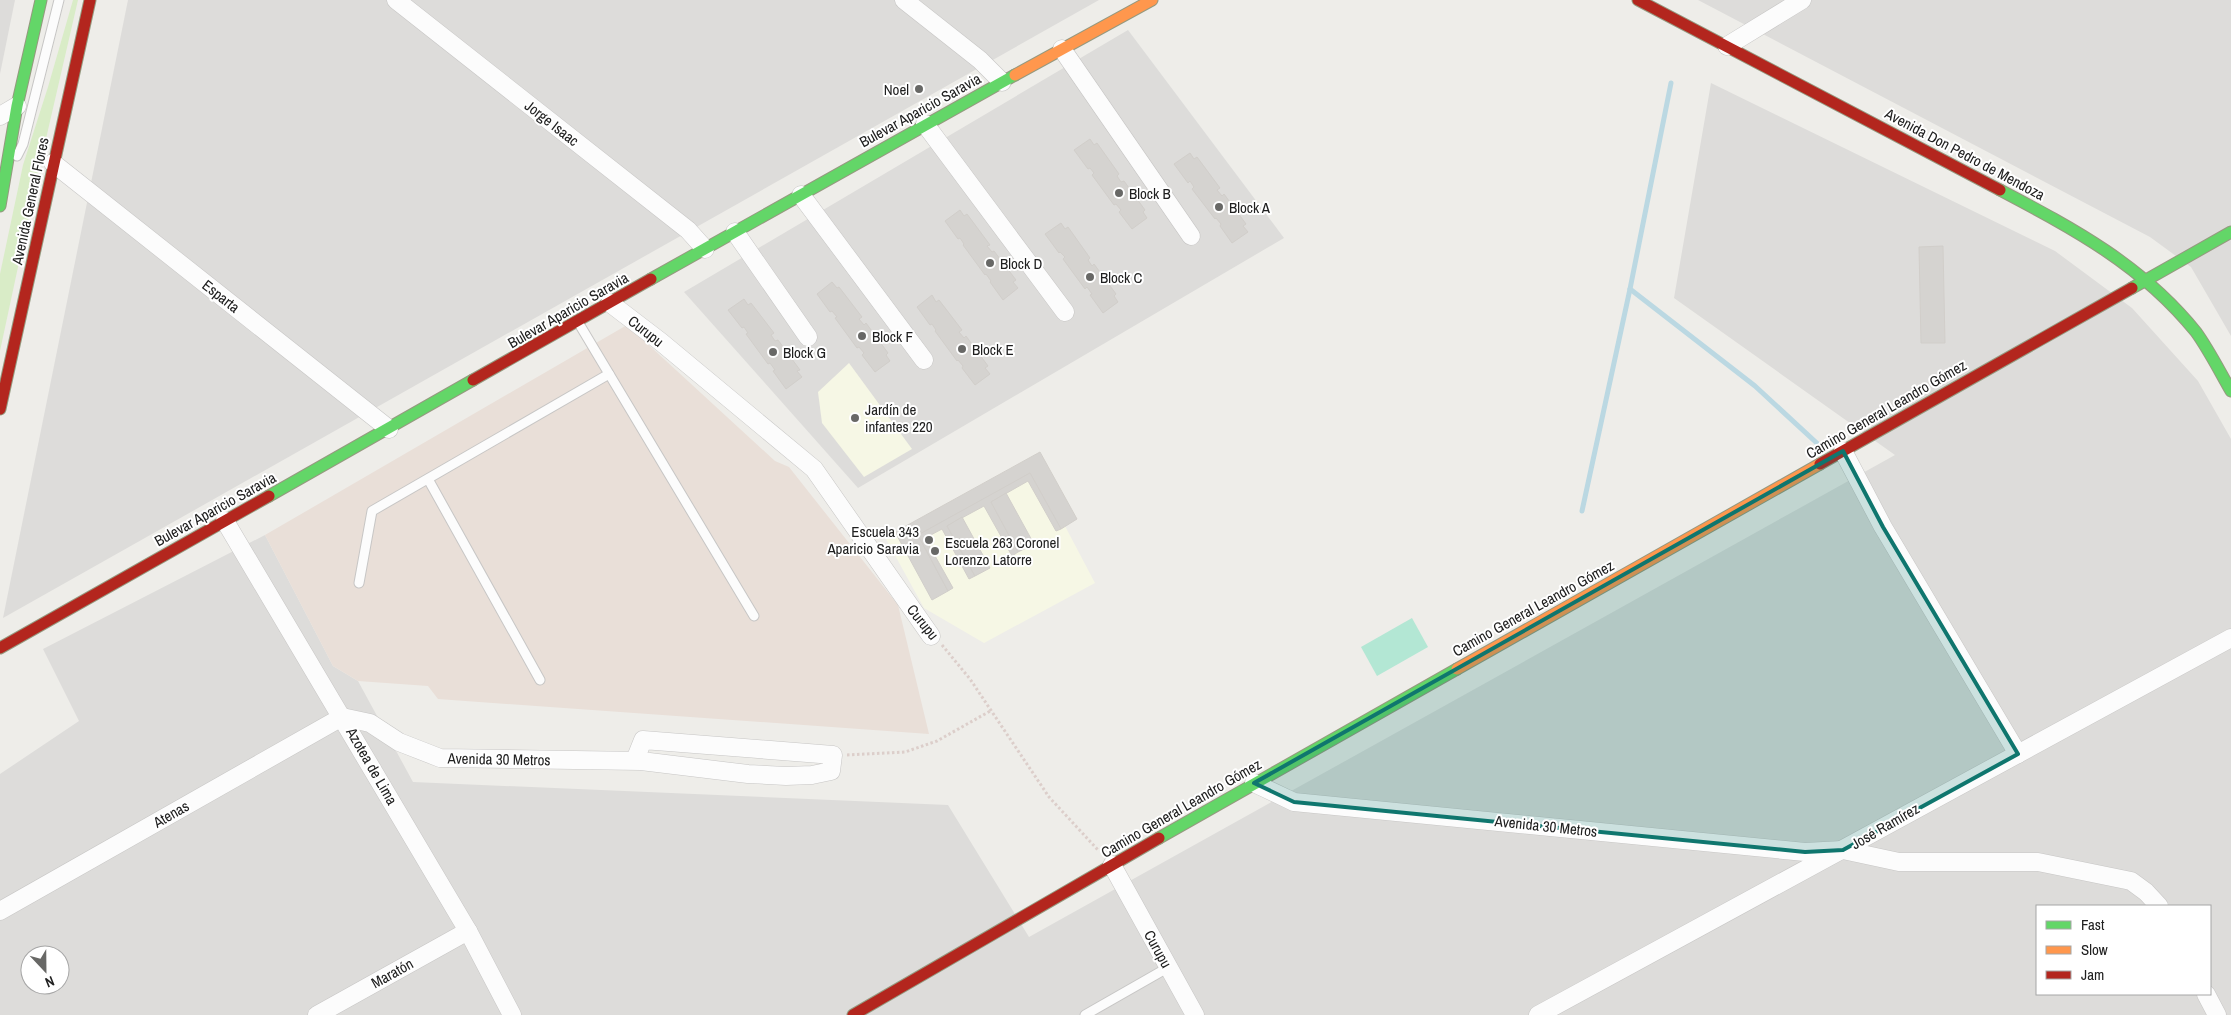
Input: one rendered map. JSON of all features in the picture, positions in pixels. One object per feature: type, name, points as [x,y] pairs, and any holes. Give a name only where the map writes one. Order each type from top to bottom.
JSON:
[{"type":"street","name":"Avenida General Flores","points":[[0,206],[40,0]]},
{"type":"street","name":"Avenida General Flores","points":[[0,409],[90,0]]},
{"type":"street","name":"Jorge Isaac","points":[[396,0],[688,230],[705,249]]},
{"type":"street","points":[[904,0],[980,60],[1002,82]]},
{"type":"street","name":"Bulevar Aparicio Saravia","points":[[0,648],[925,124],[1152,0]]},
{"type":"street","name":"Avenida Don Pedro de Mendoza","points":[[1638,0],[2076,230],[2146,278],[2192,326],[2231,391]]},
{"type":"street","points":[[1726,46],[1802,0]]},
{"type":"street","points":[[1062,49],[1191,236]]},
{"type":"street","points":[[0,116],[18,106]]},
{"type":"street","points":[[925,124],[1065,312]]},
{"type":"street","name":"Esparta","points":[[53,164],[389,429]]},
{"type":"street","points":[[801,195],[924,360]]},
{"type":"street","points":[[736,232],[808,337]]},
{"type":"street","name":"Camino General Leandro Gómez","points":[[853,1015],[1254,783],[2146,278],[2231,232]]},
{"type":"street","name":"Curupu","points":[[610,303],[661,342],[814,469],[931,636]]},
{"type":"street","points":[[1842,451],[1883,527],[2018,754]]},
{"type":"street","name":"Azotea de Lima","points":[[225,521],[468,931],[512,1015]]},
{"type":"street","name":"José Ramírez","points":[[1538,1015],[1843,850],[1939,795],[2231,638]]},
{"type":"street","name":"Avenida 30 Metros","points":[[342,716],[370,723],[399,742],[440,758],[635,760],[748,774],[786,776],[812,775],[830,771],[833,755]]},
{"type":"street","name":"Atenas","points":[[0,911],[342,716]]},
{"type":"street","points":[[635,760],[642,740],[833,755]]},
{"type":"street","name":"Avenida 30 Metros","points":[[1254,783],[1294,802],[1805,852],[1843,850]]},
{"type":"street","points":[[1843,850],[1899,862],[2038,862],[2131,881],[2146,892],[2158,905]]},
{"type":"street","name":"Curupu","points":[[1112,865],[1196,1015]]},
{"type":"street","name":"Maratón","points":[[317,1015],[468,931]]},
{"type":"street","points":[[2207,995],[2217,1015]]},
{"type":"lane","name":"Avenida General Flores","points":[[6,176],[23,144],[59,0]]},
{"type":"lane","points":[[578,322],[754,616]]},
{"type":"lane","points":[[359,583],[372,511],[609,374]]},
{"type":"lane","points":[[428,479],[540,680]]},
{"type":"lane","points":[[1085,1015],[1169,967]]},
{"type":"path","name":"Curupu","points":[[931,636],[948,649],[992,710],[1049,797],[1112,865]]},
{"type":"path","points":[[833,755],[905,752],[937,741],[992,710]]},
{"type":"highlighted area","points":[[1843,451],[1883,527],[2018,754],[1843,850],[1805,852],[1294,802],[1254,783]]},
{"type":"shaded area","points":[[0,0],[15,0],[0,74]]},
{"type":"shaded area","points":[[128,0],[1099,0],[3,618]]},
{"type":"shaded area","points":[[1698,0],[2231,0],[2231,336],[2191,267],[2150,237]]},
{"type":"shaded area","points":[[1128,30],[1284,238],[858,488],[684,292]]},
{"type":"shaded area","points":[[1711,83],[2055,251],[2132,308],[2198,381],[2231,439],[2231,1015],[0,1015],[0,774],[79,721],[43,649],[265,535],[333,666],[358,681],[413,782],[948,805],[1029,937],[1895,455],[1674,298]]},
{"type":"shaded area","points":[[627,325],[775,461],[789,467],[898,605],[929,734],[438,699],[428,686],[358,681],[333,666],[265,535]]},
{"type":"shaded area","name":"Jardín de infantes 220","points":[[849,363],[912,449],[864,477],[822,423],[818,392]]},
{"type":"shaded area","points":[[1040,452],[1077,519],[1065,526],[1095,583],[984,643],[924,608],[886,539],[895,532]]},
{"type":"green space","points":[[73,0],[78,0],[0,351],[0,274],[23,165]]},
{"type":"green space","points":[[1412,618],[1428,647],[1377,676],[1361,647]]},
{"type":"building","name":"Block B","points":[[1090,139],[1094,145],[1097,143],[1119,174],[1117,176],[1121,182],[1124,181],[1145,210],[1143,212],[1147,218],[1132,229],[1119,212],[1121,210],[1116,204],[1114,205],[1092,175],[1094,173],[1090,168],[1088,169],[1074,150]]},
{"type":"building","name":"Block A","points":[[1190,153],[1194,159],[1197,157],[1220,188],[1217,190],[1222,196],[1224,194],[1246,224],[1243,226],[1248,232],[1232,243],[1220,226],[1221,224],[1192,189],[1194,187],[1190,181],[1188,183],[1174,164]]},
{"type":"building","name":"Block D","points":[[960,210],[964,216],[967,214],[990,245],[987,246],[992,252],[994,251],[1016,280],[1013,282],[1018,288],[1003,300],[986,274],[963,245],[960,238],[958,239],[945,221]]},
{"type":"building","name":"Block C","points":[[1061,223],[1065,229],[1068,227],[1090,258],[1088,260],[1092,266],[1094,264],[1116,294],[1114,296],[1118,302],[1103,313],[1090,295],[1092,294],[1087,287],[1085,289],[1063,259],[1065,257],[1059,253],[1045,234]]},
{"type":"building","points":[[1943,246],[1945,343],[1921,343],[1919,247]]},
{"type":"building","name":"Block F","points":[[832,282],[837,288],[839,287],[862,317],[859,319],[864,325],[866,323],[888,353],[886,355],[890,361],[875,372],[862,355],[864,353],[859,347],[857,348],[835,318],[837,317],[832,311],[830,312],[817,294]]},
{"type":"building","name":"Block E","points":[[932,295],[936,302],[939,300],[962,330],[959,332],[964,338],[966,336],[988,366],[985,368],[990,374],[975,385],[962,368],[963,366],[957,361],[935,331],[932,324],[930,325],[917,307]]},
{"type":"building","name":"Block G","points":[[744,299],[748,305],[751,303],[774,333],[771,335],[775,341],[778,340],[800,370],[797,371],[802,377],[786,389],[773,371],[775,370],[770,363],[768,364],[746,334],[748,333],[744,327],[742,328],[728,310]]},
{"type":"building","points":[[1040,452],[1077,519],[1061,529],[1030,473],[918,535],[948,591],[932,600],[895,532]]},
{"type":"building","points":[[1030,473],[1061,529],[1056,531],[1028,481],[991,502],[1018,552],[1012,556],[984,506],[947,526],[975,576],[969,579],[942,529],[925,538],[953,588],[948,591],[918,535]]},
{"type":"building","points":[[1006,493],[1034,544],[1018,552],[991,502]]},
{"type":"building","points":[[962,517],[990,568],[975,576],[947,526]]},
{"type":"waterway","points":[[1582,511],[1630,289],[1671,83]]},
{"type":"waterway","points":[[1630,289],[1755,386],[1820,446]]},
{"type":"traffic: fast","points":[[0,206],[17,106],[41,0]]},
{"type":"traffic: fast","points":[[651,279],[1015,75]]},
{"type":"traffic: fast","points":[[2000,190],[2106,250],[2153,287],[2196,332],[2231,391]]},
{"type":"traffic: fast","points":[[2132,288],[2231,232]]},
{"type":"traffic: fast","points":[[269,496],[473,380]]},
{"type":"traffic: fast","points":[[1159,838],[1457,669]]},
{"type":"traffic: slow","points":[[1015,75],[1152,0]]},
{"type":"traffic: slow","points":[[1457,669],[1820,464]]},
{"type":"traffic: jam","points":[[0,409],[90,0]]},
{"type":"traffic: jam","points":[[1638,0],[2000,190]]},
{"type":"traffic: jam","points":[[473,380],[651,279]]},
{"type":"traffic: jam","points":[[1820,464],[2132,288]]},
{"type":"traffic: jam","points":[[0,648],[269,496]]},
{"type":"traffic: jam","points":[[853,1015],[1159,838]]},
{"type":"place","name":"Noel","points":[[919,89]]},
{"type":"place","name":"Block B","points":[[1119,193]]},
{"type":"place","name":"Block A","points":[[1219,207]]},
{"type":"place","name":"Block D","points":[[990,263]]},
{"type":"place","name":"Block C","points":[[1090,277]]},
{"type":"place","name":"Block F","points":[[862,336]]},
{"type":"place","name":"Block E","points":[[962,349]]},
{"type":"place","name":"Block G","points":[[773,352]]},
{"type":"place","name":"Jardín de infantes 220","points":[[855,418]]},
{"type":"place","name":"Escuela 343 Aparicio Saravia","points":[[929,540]]},
{"type":"place","name":"Escuela 263 Coronel Lorenzo Latorre","points":[[935,551]]}]
